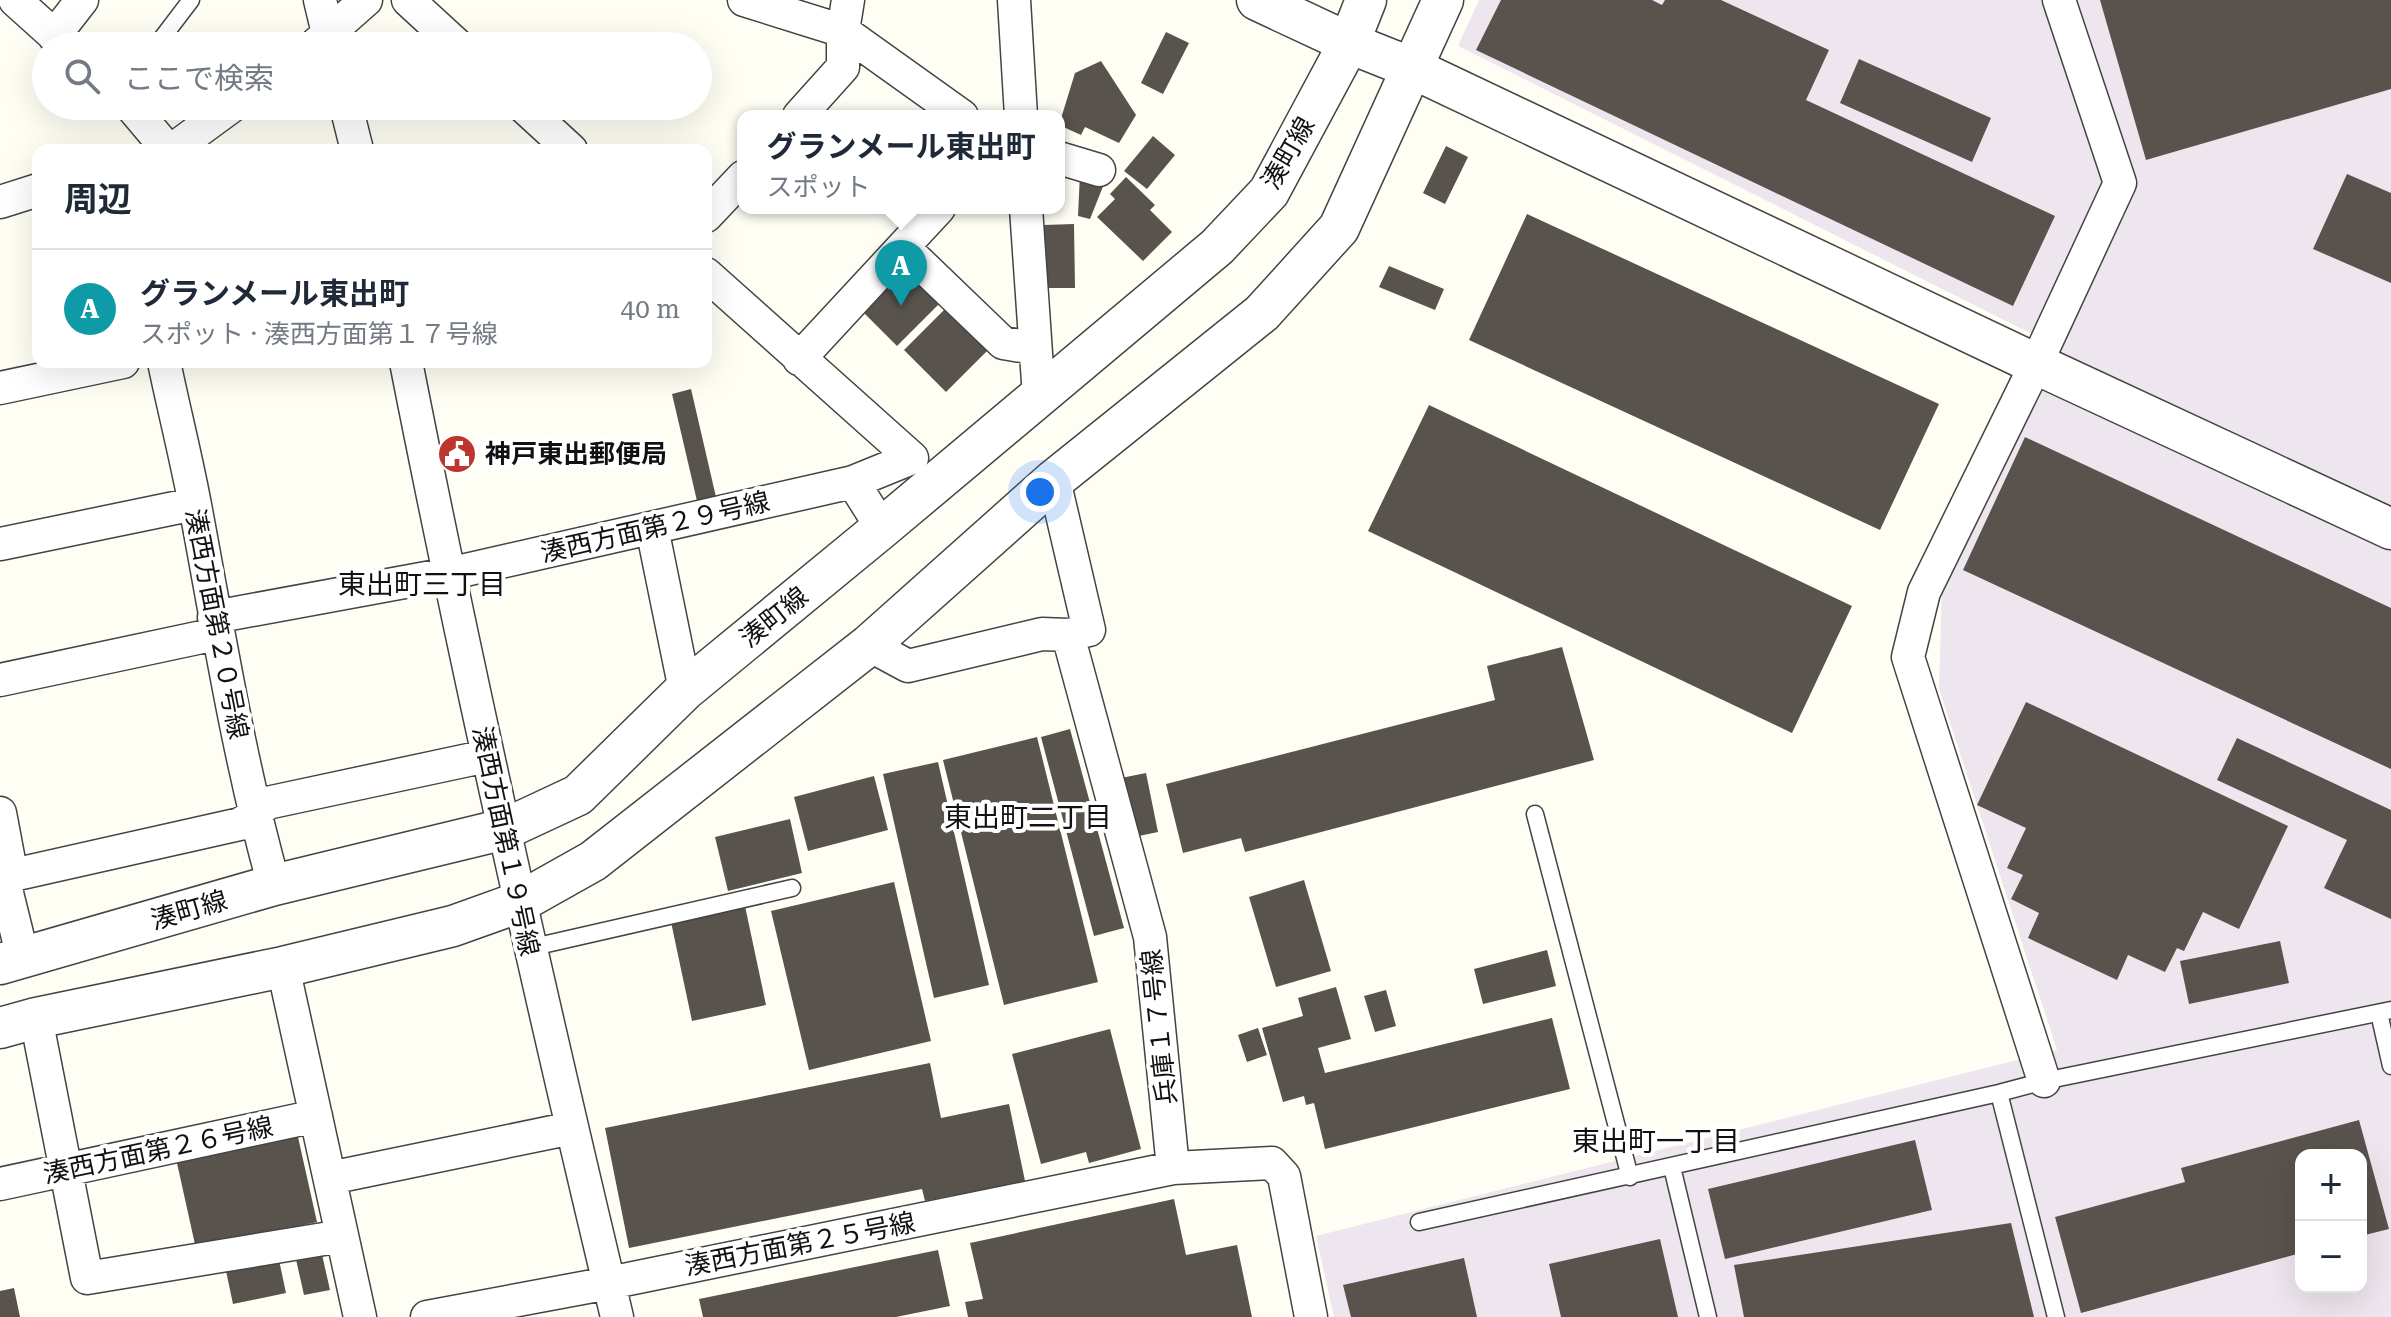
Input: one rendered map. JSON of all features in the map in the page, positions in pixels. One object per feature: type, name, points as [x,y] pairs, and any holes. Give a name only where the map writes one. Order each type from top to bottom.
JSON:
[{"type":"street","points":[[65,32],[82,0]]},
{"type":"street","points":[[320,0],[324,32]]},
{"type":"street","points":[[335,32],[366,0]]},
{"type":"street","points":[[408,0],[443,32]]},
{"type":"street","points":[[744,0],[843,31],[954,110]]},
{"type":"street","points":[[804,110],[843,67],[843,31],[848,0]]},
{"type":"street","points":[[1014,0],[1021,110]]},
{"type":"street","points":[[1257,0],[1349,43],[1412,68],[2391,529]]},
{"type":"street","name":"湊町線","points":[[12,961],[274,885],[505,829],[578,795],[685,690],[1217,247],[1269,192],[1349,43],[1366,0]]},
{"type":"street","name":"湊町線","points":[[12,1018],[283,967],[453,926],[520,902],[593,861],[869,645],[1054,480],[1262,313],[1339,228],[1443,0]]},
{"type":"street","points":[[2044,1081],[1908,657],[1924,592],[2036,364],[2120,183],[2059,0]]},
{"type":"street","points":[[14,10],[47,32]]},
{"type":"street","points":[[143,120],[165,144]]},
{"type":"street","points":[[178,144],[212,120]]},
{"type":"street","points":[[350,120],[356,144]]},
{"type":"street","points":[[538,120],[564,144]]},
{"type":"street","points":[[1065,160],[1099,170]]},
{"type":"street","points":[[712,210],[737,183]]},
{"type":"street","points":[[0,202],[32,192]]},
{"type":"street","points":[[712,279],[799,359],[933,214]]},
{"type":"street","points":[[1026,214],[1039,397]]},
{"type":"street","points":[[903,247],[1003,343],[1034,348]]},
{"type":"street","name":"湊西方面第２９号線","points":[[0,680],[215,625],[853,482],[912,458],[799,359]]},
{"type":"street","points":[[0,388],[95,368]]},
{"type":"street","name":"湊西方面第２０号線","points":[[165,368],[254,816],[274,885]]},
{"type":"street","name":"湊西方面第１９号線","points":[[407,368],[448,574],[529,948],[617,1317]]},
{"type":"street","points":[[869,645],[908,666],[1042,634],[1068,635],[1089,630],[1054,480]]},
{"type":"street","points":[[853,482],[882,528]]},
{"type":"street","points":[[0,544],[194,504]]},
{"type":"street","points":[[652,528],[685,690]]},
{"type":"street","name":"兵庫１７号線","points":[[1068,635],[1150,937],[1173,1168]]},
{"type":"street","points":[[4,877],[240,824],[267,803],[487,756]]},
{"type":"street","points":[[0,813],[10,866],[4,877],[12,961]]},
{"type":"street","name":"湊町線","points":[[12,1018],[278,947],[449,906],[520,902]]},
{"type":"street","points":[[283,967],[360,1317]]},
{"type":"street","points":[[12,1018],[66,1170],[87,1278],[342,1236]]},
{"type":"street","name":"湊西方面第２６号線","points":[[0,1184],[316,1116]]},
{"type":"street","points":[[330,1178],[572,1128]]},
{"type":"street","points":[[1173,1168],[1272,1163],[1284,1176],[1311,1317]]},
{"type":"street","name":"湊西方面第２５号線","points":[[427,1317],[1173,1168]]},
{"type":"lane","points":[[167,32],[191,0]]},
{"type":"lane","points":[[1535,814],[1630,1177]]},
{"type":"lane","points":[[529,948],[792,888]]},
{"type":"lane","points":[[1419,1222],[1630,1177],[2044,1081],[2385,1011],[2391,1066]]},
{"type":"lane","points":[[1999,1093],[2056,1317]]},
{"type":"lane","points":[[1672,1167],[1708,1317]]},
{"type":"shaded area","points":[[1479,0],[2391,0],[2391,1317],[1334,1317],[1316,1236],[2057,1050],[1939,689],[1942,586],[2044,340],[1458,46]]},
{"type":"building","points":[[1501,0],[1652,0],[1662,5],[1665,0],[1721,0],[1829,50],[1806,100],[2055,216],[2013,306],[1476,50]]},
{"type":"building","points":[[2100,0],[2391,0],[2391,89],[2146,160]]},
{"type":"building","points":[[1166,32],[1189,43],[1163,94],[1141,83]]},
{"type":"building","points":[[1859,59],[1991,118],[1972,162],[1840,103]]},
{"type":"building","points":[[1101,61],[1136,115],[1119,143],[1085,127],[1081,135],[1065,128],[1064,110],[1075,73]]},
{"type":"building","points":[[1153,136],[1175,155],[1147,189],[1124,171]]},
{"type":"building","points":[[1446,146],[1468,157],[1445,204],[1423,193]]},
{"type":"building","points":[[1080,173],[1104,184],[1090,219],[1078,216]]},
{"type":"building","points":[[2347,174],[2391,193],[2391,283],[2313,249]]},
{"type":"building","points":[[1126,177],[1155,205],[1150,210],[1172,232],[1143,261],[1097,217],[1115,199],[1110,194]]},
{"type":"building","points":[[1527,214],[1939,404],[1880,530],[1469,340]]},
{"type":"building","points":[[1074,224],[1075,288],[1045,288],[1044,225]]},
{"type":"building","points":[[904,266],[941,302],[897,346],[861,310]]},
{"type":"building","points":[[1389,266],[1444,289],[1435,310],[1379,287]]},
{"type":"building","points":[[949,305],[991,347],[946,392],[904,350]]},
{"type":"building","points":[[691,389],[716,497],[697,501],[672,394]]},
{"type":"building","points":[[1429,405],[1852,606],[1792,733],[1368,531]]},
{"type":"building","points":[[2025,437],[2391,608],[2391,769],[1963,570]]},
{"type":"building","points":[[1562,647],[1594,760],[1245,852],[1241,838],[1183,853],[1166,784],[1495,700],[1487,666]]},
{"type":"building","points":[[2026,702],[2288,826],[2239,929],[2203,912],[2184,951],[2177,948],[2165,972],[2128,955],[2117,980],[2028,938],[2039,913],[2011,899],[2023,875],[2007,868],[2026,828],[1977,805]]},
{"type":"building","points":[[1070,729],[1124,928],[1094,936],[1041,737]]},
{"type":"building","points":[[1037,737],[1098,982],[1004,1005],[943,760]]},
{"type":"building","points":[[2237,738],[2391,810],[2391,919],[2324,888],[2347,840],[2217,780]]},
{"type":"building","points":[[938,762],[989,985],[934,998],[883,774]]},
{"type":"building","points":[[1146,773],[1158,832],[1134,837],[1121,778]]},
{"type":"building","points":[[874,776],[888,830],[808,851],[794,797]]},
{"type":"building","points":[[790,819],[802,873],[728,891],[715,837]]},
{"type":"building","points":[[1304,880],[1331,971],[1276,987],[1249,897]]},
{"type":"building","points":[[894,882],[931,1041],[809,1070],[771,911]]},
{"type":"building","points":[[745,906],[766,1005],[692,1021],[671,922]]},
{"type":"building","points":[[2280,941],[2289,983],[2189,1004],[2180,961]]},
{"type":"building","points":[[1547,950],[1556,986],[1483,1004],[1474,969]]},
{"type":"building","points":[[1336,987],[1351,1039],[1318,1048],[1325,1073],[1552,1018],[1570,1089],[1325,1149],[1314,1103],[1306,1105],[1304,1096],[1283,1102],[1262,1028],[1303,1016],[1298,998]]},
{"type":"building","points":[[1386,990],[1396,1026],[1375,1032],[1364,996]]},
{"type":"building","points":[[1258,1028],[1267,1055],[1247,1062],[1238,1035]]},
{"type":"building","points":[[1110,1029],[1141,1149],[1089,1163],[1086,1152],[1041,1164],[1012,1054]]},
{"type":"building","points":[[930,1063],[941,1118],[1009,1104],[1025,1181],[925,1201],[922,1189],[629,1248],[605,1128]]},
{"type":"building","points":[[2359,1120],[2367,1149],[2295,1149],[2295,1255],[2081,1313],[2055,1217],[2185,1182],[2181,1168]]},
{"type":"building","points":[[296,1128],[317,1222],[196,1249],[175,1154]]},
{"type":"building","points":[[1915,1140],[1932,1210],[1725,1259],[1708,1189]]},
{"type":"building","points":[[2367,1149],[2389,1229],[2367,1234]]},
{"type":"building","points":[[1174,1199],[1186,1255],[1237,1245],[1252,1317],[968,1317],[965,1302],[983,1299],[970,1243]]},
{"type":"building","points":[[2011,1223],[2034,1317],[1744,1317],[1734,1265]]},
{"type":"building","points":[[1660,1239],[1678,1317],[1561,1317],[1549,1264]]},
{"type":"building","points":[[321,1250],[330,1290],[304,1295],[295,1255]]},
{"type":"building","points":[[938,1250],[950,1306],[896,1317],[703,1317],[699,1299]]},
{"type":"building","points":[[1464,1258],[1477,1317],[1351,1317],[1343,1285]]},
{"type":"building","points":[[279,1260],[286,1293],[233,1304],[226,1271]]},
{"type":"building","points":[[14,1288],[20,1317],[0,1317],[0,1291]]},
{"type":"place","name":"グランメール東出町","points":[[901,306]]},
{"type":"place","name":"神戸東出郵便局","points":[[457,454]]},
{"type":"district","name":"東出町三丁目","points":[[422,584]]},
{"type":"district","name":"東出町二丁目","points":[[1028,817]]},
{"type":"district","name":"東出町一丁目","points":[[1656,1141]]}]
